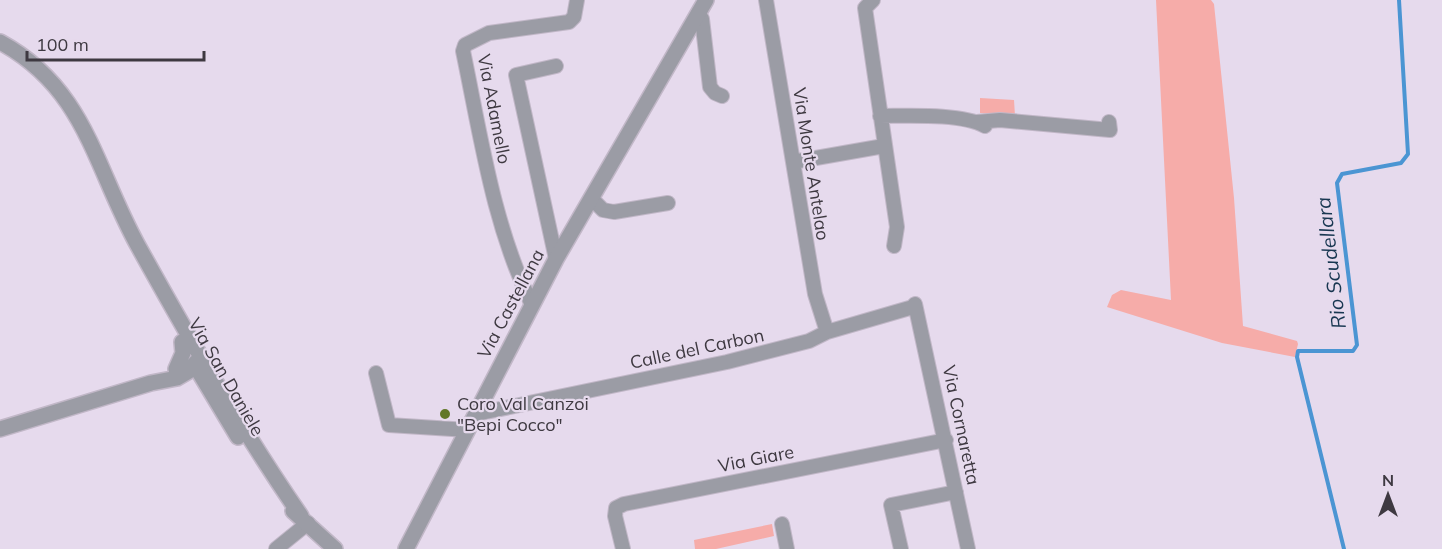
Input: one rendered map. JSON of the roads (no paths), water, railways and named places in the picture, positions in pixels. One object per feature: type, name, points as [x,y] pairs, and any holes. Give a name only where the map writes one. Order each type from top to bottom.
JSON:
[{"type":"street","name":"Via Adamello","points":[[532,305],[512,258],[493,198],[463,51],[465,45],[489,33],[570,22],[574,17],[577,0]]},
{"type":"street","name":"Via Monte Antelao","points":[[766,0],[815,294],[827,332]]},
{"type":"street","points":[[873,0],[865,8],[897,227],[894,246]]},
{"type":"street","name":"Via Castellana","points":[[702,6],[710,87],[722,96]]},
{"type":"street","name":"Via Castellana","points":[[406,549],[556,259],[702,6]]},
{"type":"street","name":"Via San Daniele","points":[[0,42],[34,62],[71,105],[137,243],[183,325],[305,520]]},
{"type":"street","points":[[556,66],[516,75],[556,259]]},
{"type":"street","points":[[880,116],[981,124],[999,120],[1110,130],[1109,122]]},
{"type":"street","points":[[793,162],[884,146]]},
{"type":"street","points":[[592,199],[603,210],[614,212],[668,203]]},
{"type":"street","name":"Via San Daniele","points":[[137,243],[142,262],[182,342],[209,390],[277,497],[336,549]]},
{"type":"street","name":"Calle del Carbon","points":[[476,414],[717,365],[809,341],[827,332],[913,307],[915,304],[918,308]]},
{"type":"street","name":"Via Cornaretta","points":[[918,308],[968,549]]},
{"type":"street","points":[[183,325],[183,336],[194,363],[221,399],[227,398]]},
{"type":"street","points":[[177,373],[183,353],[182,342]]},
{"type":"street","points":[[0,429],[151,382],[177,373],[194,363]]},
{"type":"street","points":[[376,372],[389,425],[468,429]]},
{"type":"street","points":[[177,373],[209,390]]},
{"type":"street","name":"Via Giare","points":[[623,549],[615,516],[616,508],[624,504],[946,440]]},
{"type":"street","points":[[901,549],[891,505],[956,492]]},
{"type":"street","points":[[276,549],[305,520]]},
{"type":"street","points":[[782,524],[788,549]]},
{"type":"waterway","name":"Rio Scudellara","points":[[1344,549],[1297,357],[1298,351],[1353,351],[1357,345],[1337,183],[1342,174],[1401,163],[1408,154],[1399,0]]},
{"type":"place","name":"Coro Val Canzoi \"Bepi Cocco\"","points":[[445,414]]}]
